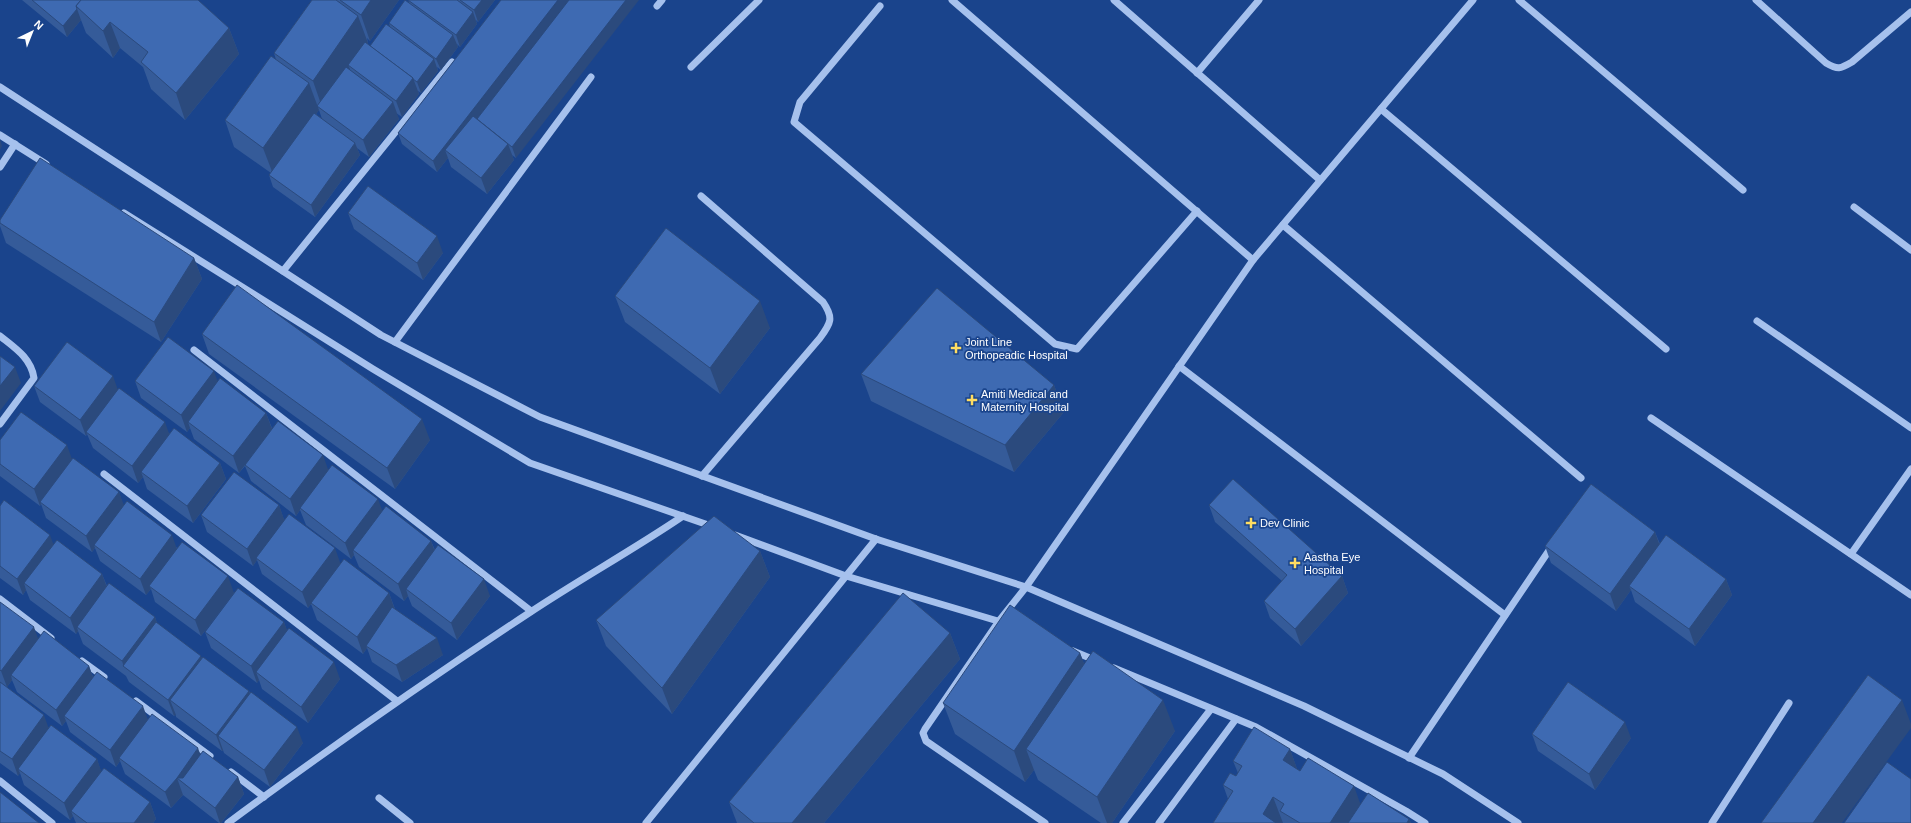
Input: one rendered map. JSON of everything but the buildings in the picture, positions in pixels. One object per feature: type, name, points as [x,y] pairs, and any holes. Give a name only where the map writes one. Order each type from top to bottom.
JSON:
[{"type":"street","points":[[690,68],[758,0]]},
{"type":"street","points":[[952,0],[1253,260]]},
{"type":"street","points":[[1114,0],[1320,180]]},
{"type":"street","points":[[1197,72],[1259,0]]},
{"type":"street","points":[[1045,823],[926,741],[923,733],[999,621],[1026,587],[1253,260],[1473,0]]},
{"type":"street","points":[[1519,0],[1743,190]]},
{"type":"street","points":[[1756,0],[1826,63],[1836,68],[1843,67],[1852,62],[1911,12]]},
{"type":"street","points":[[880,6],[800,102],[794,122],[1055,344],[1077,349],[1197,211]]},
{"type":"street","points":[[283,271],[458,56]]},
{"type":"street","points":[[395,342],[591,77]]},
{"type":"street","points":[[0,87],[395,342],[540,417],[876,539],[1026,587],[1304,706],[1443,774],[1518,823]]},
{"type":"street","points":[[1381,109],[1666,349]]},
{"type":"street","points":[[0,135],[56,170]]},
{"type":"street","points":[[0,167],[15,144]]},
{"type":"street","points":[[701,196],[823,302],[831,314],[830,323],[820,338],[702,476]]},
{"type":"street","points":[[1854,207],[1911,250]]},
{"type":"street","points":[[116,208],[373,369],[530,463],[720,530]]},
{"type":"street","points":[[1283,226],[1580,478]]},
{"type":"street","points":[[1757,321],[1911,428]]},
{"type":"street","points":[[0,336],[24,356],[32,368],[34,378],[0,424]]},
{"type":"street","points":[[194,350],[531,611]]},
{"type":"street","points":[[1179,366],[1505,615]]},
{"type":"street","points":[[1651,418],[1911,595]]},
{"type":"street","points":[[1851,554],[1911,469]]},
{"type":"street","points":[[104,474],[397,701]]},
{"type":"street","points":[[228,823],[397,701],[531,611],[641,544],[683,516]]},
{"type":"street","points":[[728,532],[846,576],[999,621],[1014,627]]},
{"type":"street","points":[[646,823],[876,539]]},
{"type":"street","points":[[1409,758],[1552,546]]},
{"type":"street","points":[[0,599],[56,642]]},
{"type":"street","points":[[1065,648],[1102,663]]},
{"type":"street","points":[[75,656],[113,684]]},
{"type":"street","points":[[1109,666],[1256,727],[1425,823]]},
{"type":"street","points":[[132,698],[214,759]]},
{"type":"street","points":[[1712,823],[1789,703]]},
{"type":"street","points":[[1123,823],[1211,709]]},
{"type":"street","points":[[1159,823],[1236,719]]},
{"type":"street","points":[[226,769],[264,797]]},
{"type":"street","points":[[0,781],[52,823]]},
{"type":"street","points":[[379,798],[410,823]]},
{"type":"place","name":"Joint Line Orthopeadic Hospital","points":[[956,348]]},
{"type":"place","name":"Amiti Medical and Maternity Hospital","points":[[972,400]]},
{"type":"place","name":"Dev Clinic","points":[[1251,523]]},
{"type":"place","name":"Aastha Eye Hospital","points":[[1295,563]]}]
